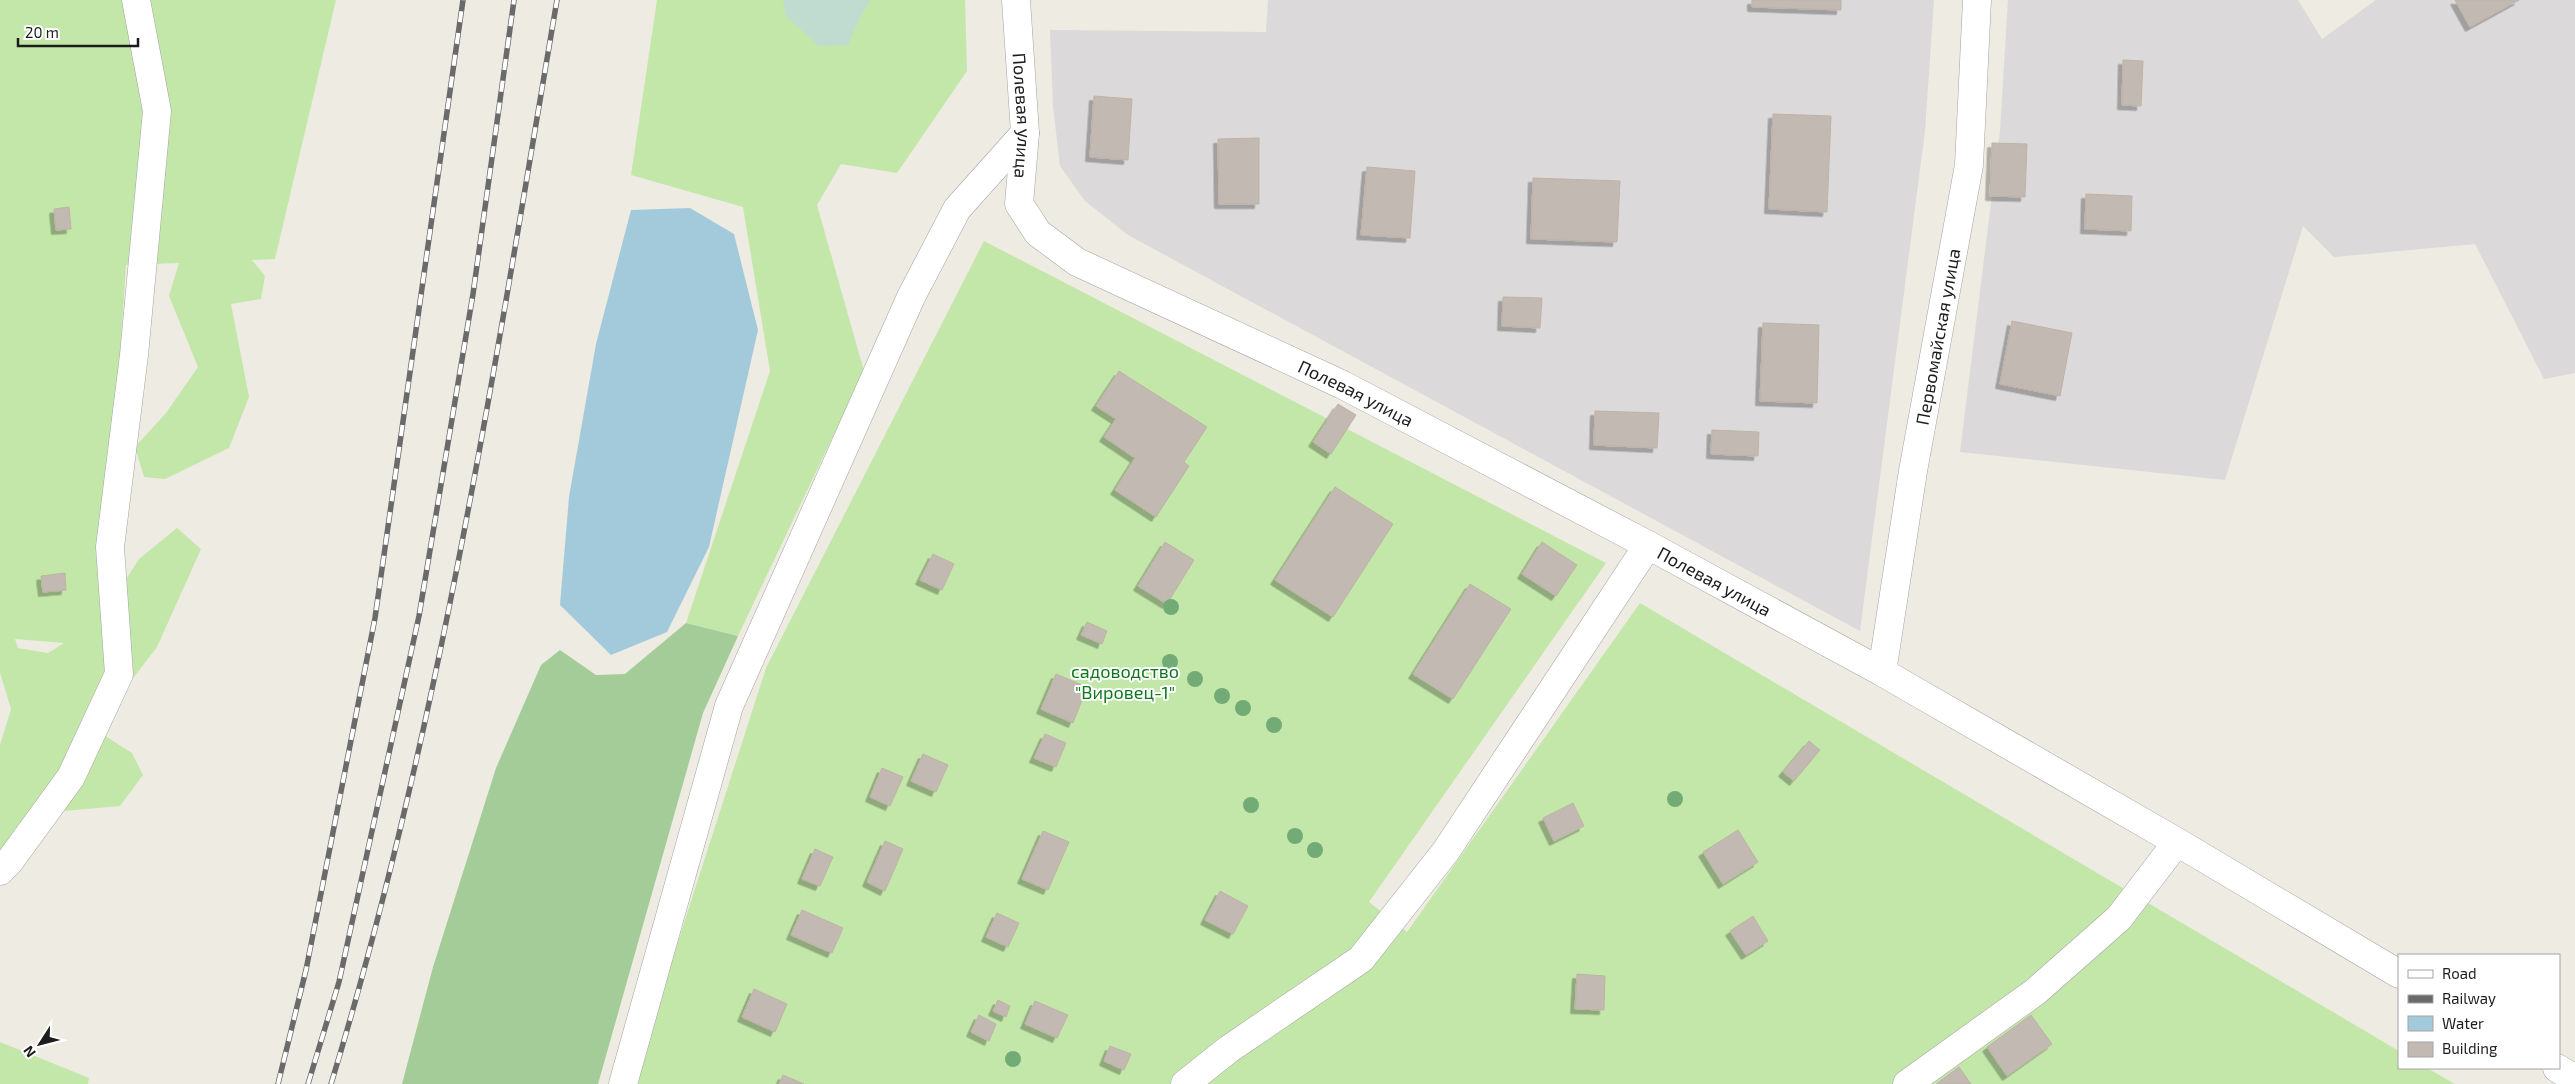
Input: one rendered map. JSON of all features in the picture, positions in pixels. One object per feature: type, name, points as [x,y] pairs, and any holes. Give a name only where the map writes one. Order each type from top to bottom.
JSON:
[{"type":"street","points":[[0,871],[9,862],[71,777],[119,674],[110,547],[134,355],[157,111],[136,0]]},
{"type":"street","name":"Полевая улица","points":[[1016,0],[1025,133],[1019,204],[1038,233],[1077,262],[1343,385],[1648,545],[1882,672],[2177,842],[2398,973]]},
{"type":"street","name":"Первомайская улица","points":[[1882,672],[1913,471],[1969,165],[1977,0]]},
{"type":"street","points":[[623,1084],[729,706],[911,297],[957,209],[1025,133]]},
{"type":"street","points":[[1185,1084],[1229,1049],[1361,959],[1446,851],[1648,545]]},
{"type":"street","points":[[1907,1084],[2035,992],[2119,918],[2177,842]]},
{"type":"street","points":[[2559,1069],[2575,1079]]},
{"type":"shaded area","points":[[1268,0],[1934,0],[1925,131],[1860,631],[1128,235],[1085,201],[1060,166],[1053,106],[1050,30],[1266,32]]},
{"type":"shaded area","points":[[2008,0],[2298,0],[2322,39],[2376,0],[2575,0],[2575,373],[2544,379],[2475,244],[2334,257],[2303,226],[2225,480],[1960,452],[2000,131]]},
{"type":"green space","points":[[0,0],[336,0],[275,259],[252,260],[265,276],[261,299],[231,304],[249,397],[229,448],[165,479],[144,477],[135,447],[166,413],[198,367],[169,296],[179,263],[126,265],[103,615],[139,559],[177,528],[201,549],[157,647],[94,729],[132,753],[143,775],[120,806],[41,813],[0,859],[0,745],[11,709],[0,673]],"holes":[[[15,639],[64,643],[48,653],[18,648]]]},
{"type":"green space","points":[[657,0],[965,0],[967,71],[897,173],[841,164],[817,205],[864,371],[738,636],[686,623],[770,371],[743,207],[631,175]]},
{"type":"green space","points":[[783,0],[870,0],[858,21],[848,45],[819,46],[786,16]]},
{"type":"green space","name":"садоводство \"Вировец-1\"","points":[[984,241],[1606,563],[1369,902],[1407,932],[1640,603],[2398,1050],[2398,1069],[2429,1069],[2455,1084],[637,1084],[659,1001],[766,668]]},
{"type":"green space","points":[[686,623],[738,636],[703,713],[598,1084],[402,1084],[433,967],[496,768],[541,665],[560,650],[596,675],[625,674]]},
{"type":"green space","points":[[0,1042],[89,1078],[88,1084],[0,1084]]},
{"type":"water","points":[[690,208],[734,234],[758,330],[709,547],[667,632],[611,655],[560,605],[569,497],[596,344],[631,210]]},
{"type":"building","points":[[1752,0],[1841,0],[1841,10],[1752,7]]},
{"type":"building","points":[[2455,0],[2519,0],[2470,27]]},
{"type":"building","points":[[2123,60],[2143,61],[2141,106],[2122,105]]},
{"type":"building","points":[[1094,96],[1132,99],[1128,160],[1090,157]]},
{"type":"building","points":[[1773,114],[1831,116],[1827,212],[1769,209]]},
{"type":"building","points":[[1259,138],[1259,204],[1219,204],[1218,139]]},
{"type":"building","points":[[1992,143],[2027,144],[2025,197],[1990,196]]},
{"type":"building","points":[[1367,167],[1415,171],[1410,238],[1361,235]]},
{"type":"building","points":[[1533,178],[1620,181],[1617,242],[1531,239]]},
{"type":"building","points":[[2086,194],[2132,196],[2131,231],[2085,229]]},
{"type":"building","points":[[69,207],[71,229],[56,230],[54,209]]},
{"type":"building","points":[[1503,297],[1542,298],[1540,328],[1502,326]]},
{"type":"building","points":[[2012,321],[2072,333],[2060,396],[2000,384]]},
{"type":"building","points":[[1763,323],[1819,325],[1817,403],[1760,401]]},
{"type":"building","points":[[1119,371],[1207,427],[1184,462],[1189,466],[1156,517],[1115,490],[1135,458],[1104,437],[1116,419],[1096,406]]},
{"type":"building","points":[[1338,404],[1356,415],[1331,454],[1313,442]]},
{"type":"building","points":[[1595,411],[1659,413],[1657,448],[1594,445]]},
{"type":"building","points":[[1712,430],[1759,432],[1758,456],[1711,454]]},
{"type":"building","points":[[1335,487],[1393,524],[1333,617],[1275,580]]},
{"type":"building","points":[[1165,542],[1194,560],[1167,604],[1138,586]]},
{"type":"building","points":[[1542,542],[1577,565],[1556,596],[1522,574]]},
{"type":"building","points":[[933,554],[954,564],[942,590],[920,580]]},
{"type":"building","points":[[65,573],[66,590],[43,592],[41,576]]},
{"type":"building","points":[[1470,584],[1511,609],[1453,699],[1413,674]]},
{"type":"building","points":[[1087,622],[1107,631],[1102,644],[1081,635]]},
{"type":"building","points":[[1056,674],[1087,687],[1073,723],[1041,709]]},
{"type":"building","points":[[1045,734],[1066,743],[1056,767],[1034,758]]},
{"type":"building","points":[[1809,741],[1820,750],[1794,781],[1783,772]]},
{"type":"building","points":[[923,754],[948,765],[936,792],[911,781]]},
{"type":"building","points":[[882,768],[903,777],[890,806],[870,797]]},
{"type":"building","points":[[1573,803],[1584,826],[1554,841],[1543,818]]},
{"type":"building","points":[[1738,830],[1758,862],[1723,884],[1703,852]]},
{"type":"building","points":[[1043,831],[1069,842],[1048,890],[1022,879]]},
{"type":"building","points":[[885,841],[903,849],[885,891],[867,882]]},
{"type":"building","points":[[815,849],[833,857],[820,886],[802,879]]},
{"type":"building","points":[[1220,891],[1248,906],[1233,934],[1205,920]]},
{"type":"building","points":[[802,910],[843,928],[832,953],[791,935]]},
{"type":"building","points":[[997,913],[1019,923],[1008,947],[986,937]]},
{"type":"building","points":[[1753,916],[1768,941],[1746,955],[1730,931]]},
{"type":"building","points":[[1577,974],[1605,976],[1604,1010],[1575,1009]]},
{"type":"building","points":[[754,989],[787,1004],[775,1032],[742,1017]]},
{"type":"building","points":[[998,1000],[1010,1006],[1006,1017],[993,1011]]},
{"type":"building","points":[[1035,1001],[1068,1015],[1057,1038],[1025,1024]]},
{"type":"building","points":[[979,1015],[996,1024],[989,1041],[971,1032]]},
{"type":"building","points":[[2031,1015],[2052,1044],[2007,1076],[1987,1047]]},
{"type":"building","points":[[1110,1046],[1131,1054],[1124,1070],[1104,1061]]},
{"type":"building","points":[[1959,1067],[1971,1084],[1936,1084]]},
{"type":"building","points":[[783,1075],[804,1084],[779,1084]]},
{"type":"railway","points":[[278,1084],[306,970],[375,618],[463,0]]},
{"type":"railway","points":[[308,1084],[339,982],[419,616],[473,294],[514,0]]},
{"type":"railway","points":[[331,1084],[369,951],[403,817],[434,682],[487,410],[557,0]]}]
